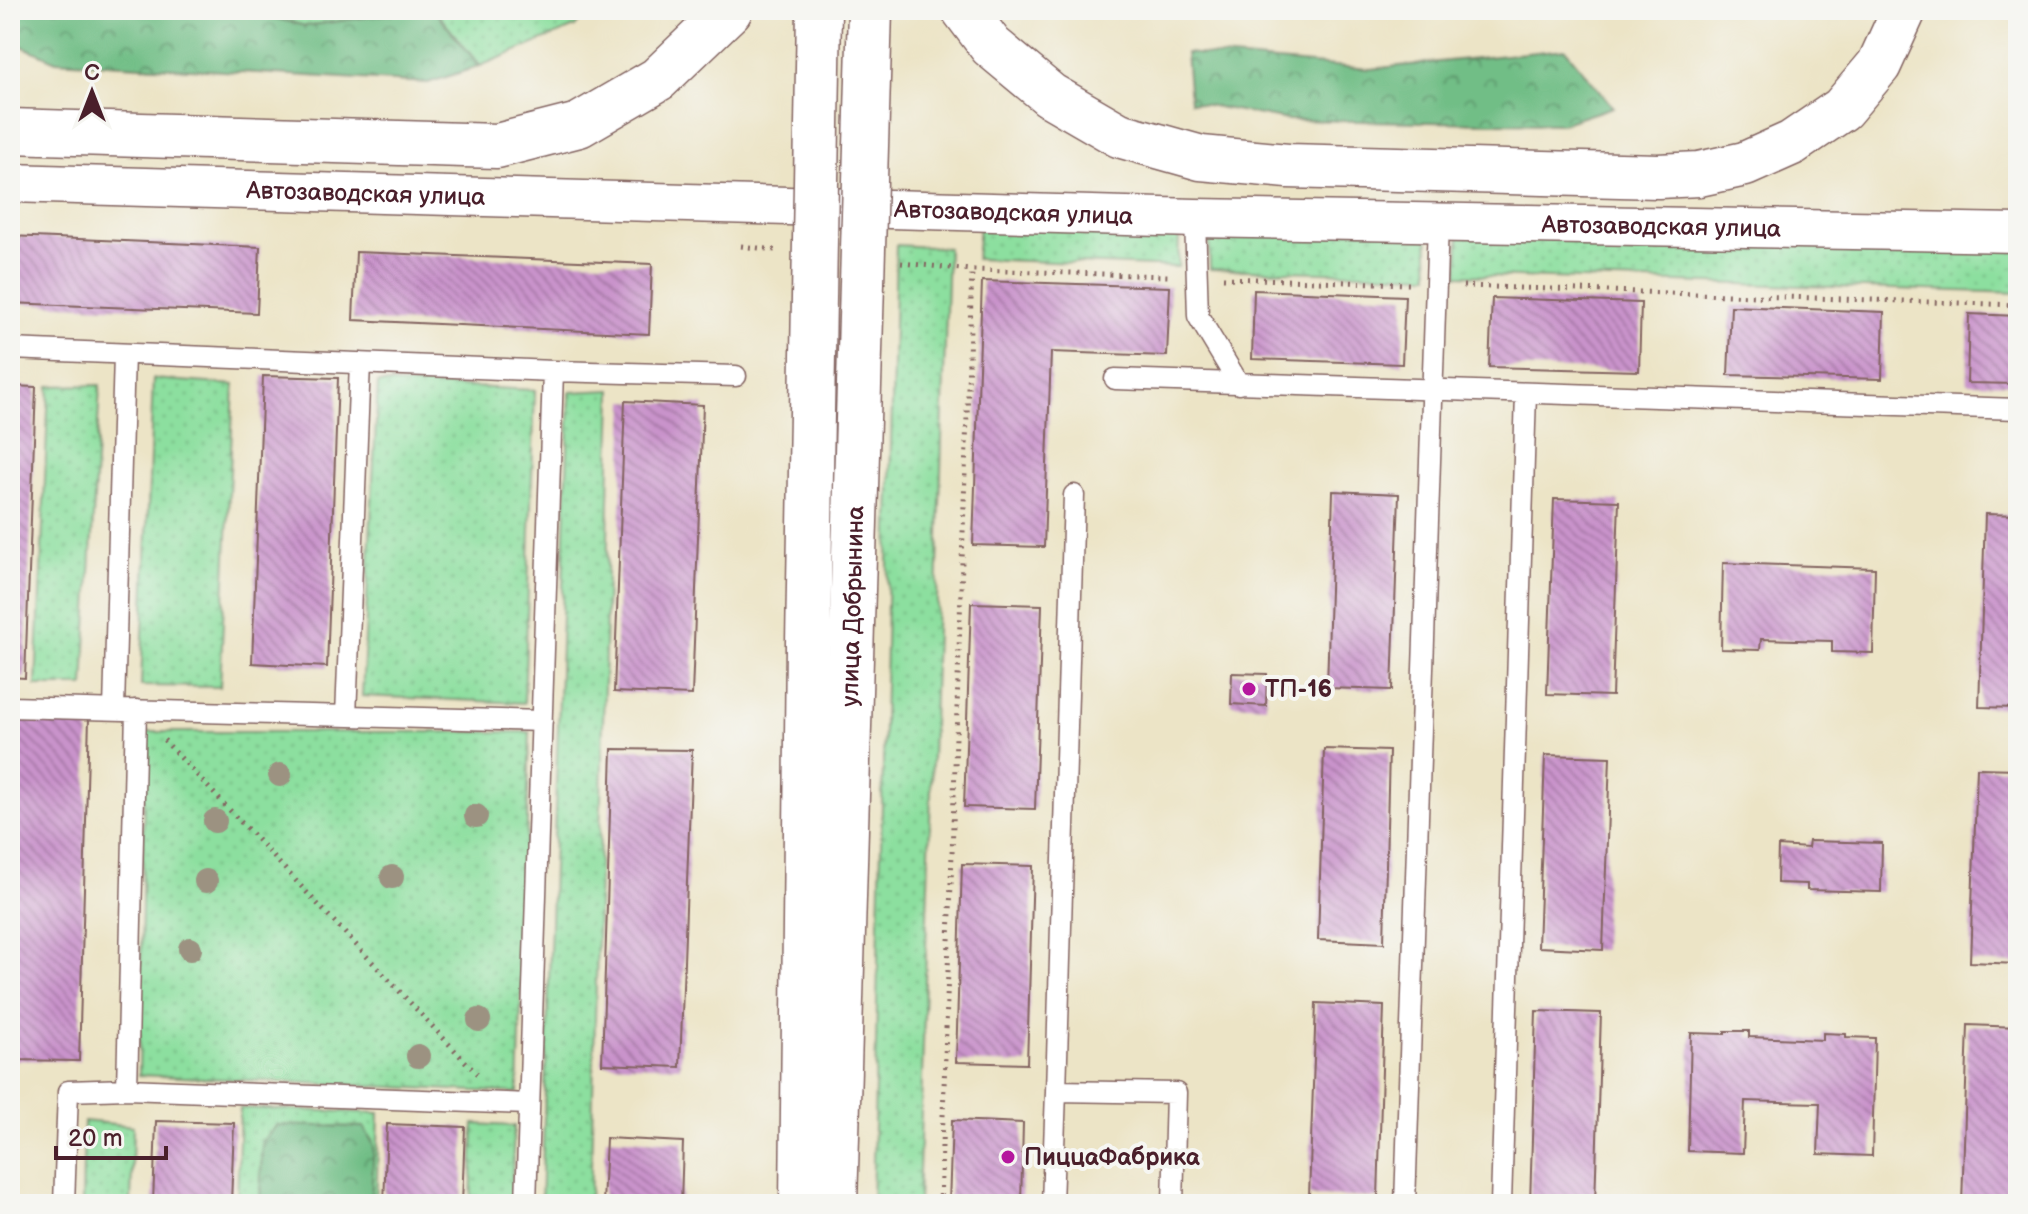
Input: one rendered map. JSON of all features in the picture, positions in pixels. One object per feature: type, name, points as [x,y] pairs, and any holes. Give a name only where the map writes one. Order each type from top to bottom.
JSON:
[{"type":"main road","points":[[18,132],[497,146],[579,125],[605,110],[658,79],[730,10]]},
{"type":"main road","name":"улица Добрынина","points":[[802,1204],[808,612],[819,10]]},
{"type":"main road","name":"улица Добрынина","points":[[835,1204],[870,10]]},
{"type":"main road","points":[[964,10],[991,46],[1050,95],[1119,135],[1201,158],[1288,166],[1658,176],[1699,174],[1745,164],[1792,143],[1842,109],[1879,65],[1904,10]]},
{"type":"street","name":"Автозаводская улица","points":[[10,183],[1195,218],[2018,233]]},
{"type":"lane","points":[[1195,218],[1198,316],[1239,384]]},
{"type":"lane","points":[[1405,1204],[1438,223]]},
{"type":"lane","points":[[10,349],[736,376]]},
{"type":"lane","points":[[114,709],[124,354]]},
{"type":"lane","points":[[346,716],[360,363]]},
{"type":"lane","points":[[526,1204],[553,371]]},
{"type":"lane","points":[[1115,379],[2018,409]]},
{"type":"lane","points":[[1501,1204],[1526,393]]},
{"type":"lane","points":[[1052,1204],[1074,495]]},
{"type":"lane","points":[[10,707],[542,721]]},
{"type":"lane","points":[[127,1089],[136,710]]},
{"type":"lane","points":[[64,1204],[68,1091],[127,1089],[529,1104]]},
{"type":"lane","points":[[1056,1091],[1176,1093],[1173,1204]]},
{"type":"path","points":[[940,1204],[972,270],[2018,305]]},
{"type":"path","points":[[136,710],[504,1102]]},
{"type":"green space","points":[[10,10],[245,10],[305,26],[434,10],[480,66],[428,83],[56,61],[10,41]]},
{"type":"green space","points":[[245,10],[417,10],[305,26]]},
{"type":"green space","points":[[434,10],[589,10],[575,27],[480,66]]},
{"type":"green space","points":[[1565,49],[1613,107],[1561,124],[1288,120],[1190,102],[1186,53],[1370,69]]},
{"type":"green space","points":[[979,226],[1179,231],[1178,267],[976,259]]},
{"type":"green space","points":[[1209,229],[1427,232],[1429,275],[1210,269]]},
{"type":"green space","points":[[1459,232],[2018,243],[2018,293],[1458,275]]},
{"type":"green space","points":[[896,245],[948,248],[918,1204],[872,1204]]},
{"type":"green space","points":[[153,379],[234,385],[220,687],[141,686]]},
{"type":"green space","points":[[378,383],[535,390],[524,703],[362,696]]},
{"type":"green space","points":[[100,385],[84,686],[36,686],[49,386]]},
{"type":"green space","points":[[612,390],[590,1204],[541,1204],[570,392]]},
{"type":"green space","points":[[145,732],[530,732],[518,1093],[139,1075]]},
{"type":"green space","points":[[240,1108],[379,1113],[376,1204],[237,1204]]},
{"type":"green space","points":[[84,1121],[133,1126],[131,1204],[82,1204]]},
{"type":"green space","points":[[474,1124],[514,1126],[511,1204],[471,1204]]},
{"type":"green space","points":[[277,1125],[364,1127],[374,1145],[371,1204],[260,1204],[262,1142]]},
{"type":"building","points":[[10,236],[260,247],[257,313],[10,303]]},
{"type":"building","points":[[356,252],[652,264],[649,334],[353,320]]},
{"type":"building","points":[[982,281],[1170,287],[1167,356],[1051,352],[1044,547],[973,545]]},
{"type":"building","points":[[1254,290],[1405,296],[1402,364],[1252,359]]},
{"type":"building","points":[[1492,298],[1641,303],[1639,371],[1489,367]]},
{"type":"building","points":[[1731,306],[1884,312],[1882,379],[1728,375]]},
{"type":"building","points":[[1969,314],[2018,316],[2018,384],[1967,383]]},
{"type":"building","points":[[263,376],[338,378],[327,667],[252,663]]},
{"type":"building","points":[[10,386],[36,387],[25,678],[10,677]]},
{"type":"building","points":[[625,401],[703,405],[692,695],[614,692]]},
{"type":"building","points":[[1333,491],[1399,494],[1392,690],[1327,688]]},
{"type":"building","points":[[1554,499],[1619,501],[1612,696],[1547,694]]},
{"type":"building","points":[[1985,514],[2018,515],[2018,708],[1979,707]]},
{"type":"building","points":[[1723,563],[1875,568],[1873,653],[1832,652],[1832,641],[1761,639],[1760,650],[1721,649]]},
{"type":"building","points":[[971,603],[1042,605],[1035,809],[964,807]]},
{"type":"building","name":"ТП-16","points":[[1232,673],[1267,674],[1266,706],[1231,704]]},
{"type":"building","points":[[14,713],[89,718],[79,1061],[10,1060]]},
{"type":"building","points":[[612,749],[692,750],[680,1067],[602,1064]]},
{"type":"building","points":[[1324,749],[1389,751],[1384,943],[1318,940]]},
{"type":"building","points":[[1545,755],[1610,757],[1603,950],[1538,947]]},
{"type":"building","points":[[1977,768],[2018,769],[2018,964],[1970,962]]},
{"type":"building","points":[[1809,841],[1882,843],[1881,892],[1807,890],[1807,884],[1777,883],[1778,846],[1808,848]]},
{"type":"building","points":[[962,864],[1033,866],[1027,1064],[956,1062]]},
{"type":"building","points":[[1316,1003],[1384,1006],[1378,1198],[1309,1196]]},
{"type":"building","points":[[1536,1011],[1601,1013],[1595,1204],[1530,1203]]},
{"type":"building","points":[[1968,1025],[2018,1027],[2018,1204],[1962,1204]]},
{"type":"building","points":[[1725,1031],[1749,1031],[1749,1037],[1823,1040],[1823,1033],[1875,1038],[1872,1156],[1818,1154],[1820,1103],[1745,1101],[1743,1153],[1688,1151],[1691,1033],[1725,1034]]},
{"type":"building","points":[[10,1117],[14,1118],[13,1169],[10,1169]]},
{"type":"building","points":[[952,1120],[1023,1123],[1021,1204],[949,1204]]},
{"type":"building","points":[[156,1121],[234,1123],[231,1204],[153,1204]]},
{"type":"building","points":[[387,1124],[465,1127],[462,1204],[384,1204]]},
{"type":"building","points":[[606,1138],[683,1142],[681,1204],[603,1204]]},
{"type":"place","name":"ТП-16","points":[[1249,689]]},
{"type":"place","name":"ПиццаФабрика","points":[[1008,1157]]}]
